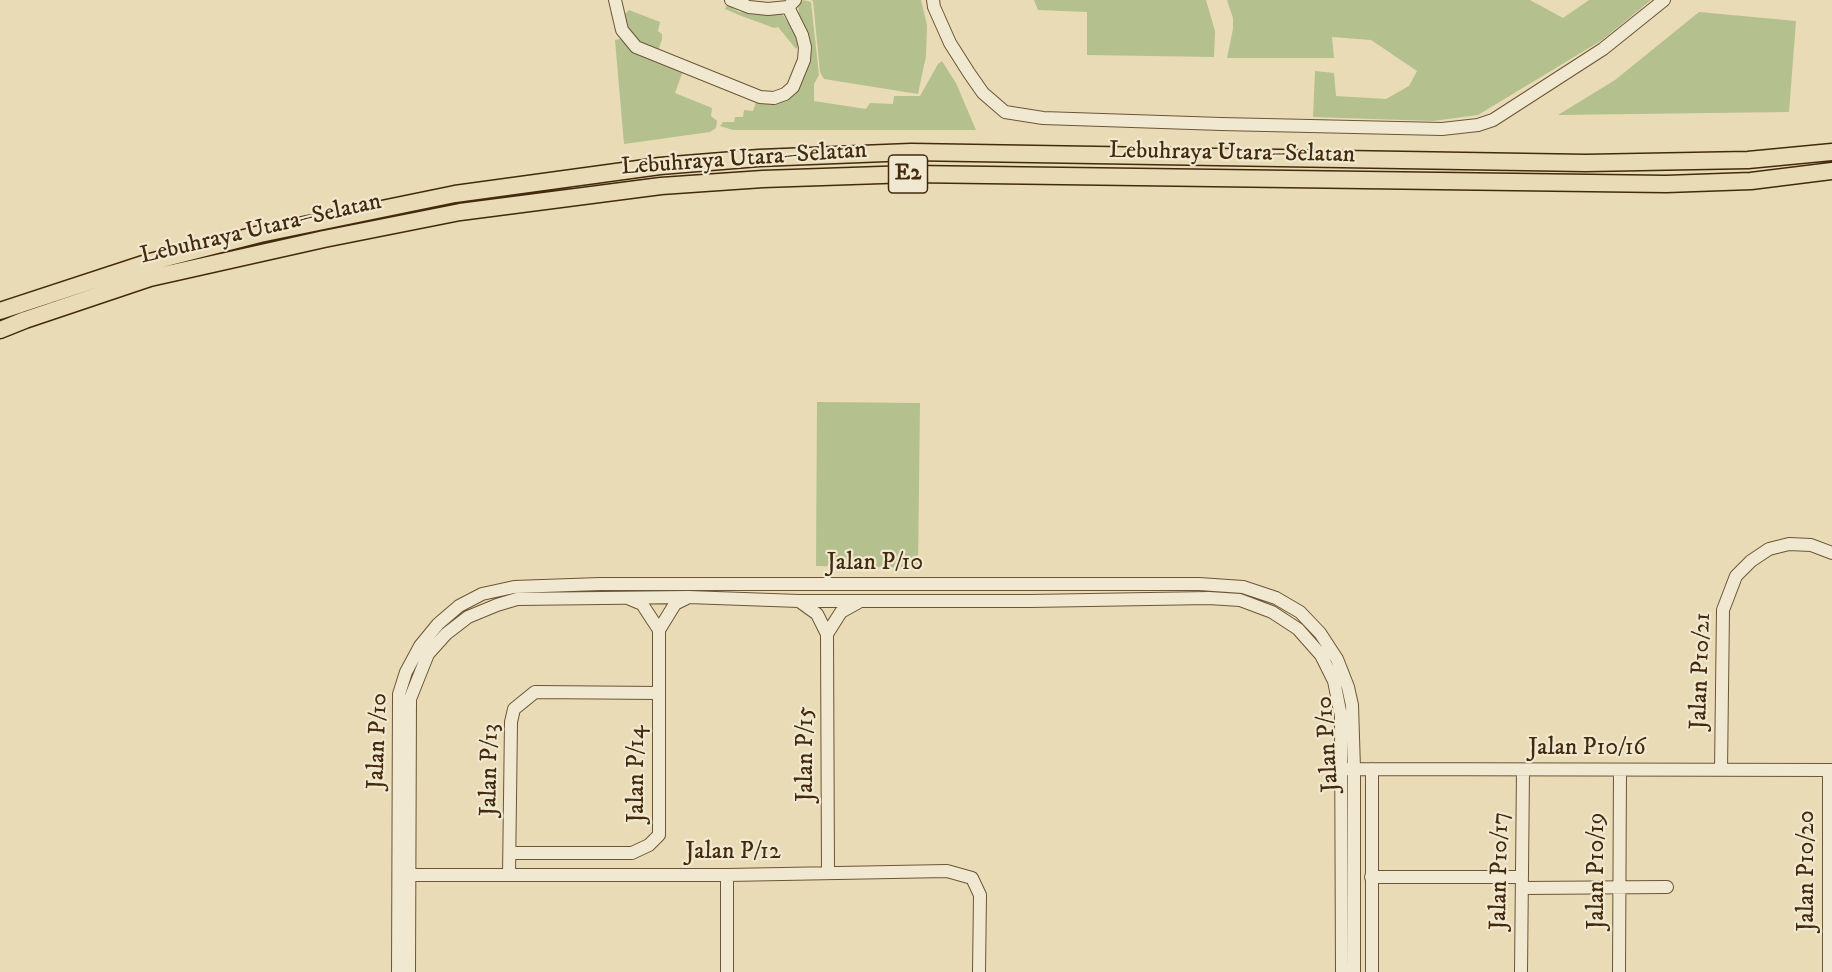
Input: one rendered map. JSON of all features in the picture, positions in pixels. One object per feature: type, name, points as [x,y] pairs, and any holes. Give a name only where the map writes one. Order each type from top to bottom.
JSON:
[{"type":"highway","name":"Lebuhraya Utara–Selatan","points":[[0,311],[146,263],[260,234],[455,194],[660,166],[759,158],[911,152],[1597,163],[1748,160],[1832,152]]},
{"type":"highway","name":"Lebuhraya Utara–Selatan","points":[[0,330],[150,278],[324,238],[460,212],[660,186],[763,179],[911,174],[1666,184],[1751,181],[1832,171]]},
{"type":"street","points":[[615,0],[622,30],[636,47],[760,97],[774,98],[785,94],[794,87],[804,60],[805,47],[791,4],[768,9],[749,7],[731,0]]},
{"type":"street","points":[[933,0],[950,43],[969,73],[983,93],[1005,112],[1043,118],[1442,129],[1478,125],[1493,120],[1603,49],[1664,0]]},
{"type":"street","name":"Jalan P10/21","points":[[1721,770],[1723,610],[1736,576],[1751,561],[1769,549],[1789,544],[1811,544],[1832,553]]},
{"type":"street","name":"Jalan P/10","points":[[410,972],[404,875],[399,694],[406,672],[420,646],[438,624],[459,606],[482,594],[514,586],[600,584],[1199,584],[1243,587],[1276,598],[1300,612],[1320,633],[1337,659],[1352,705],[1342,972]]},
{"type":"street","points":[[627,598],[642,604],[659,630],[675,604],[688,597]]},
{"type":"street","name":"Jalan P/10","points":[[398,972],[410,699],[428,654],[446,634],[468,617],[517,599],[688,597],[800,601],[1209,598],[1240,600],[1272,612],[1298,629],[1321,654],[1334,681],[1348,769],[1354,972]]},
{"type":"street","points":[[826,634],[841,612],[850,605],[863,600]]},
{"type":"street","points":[[800,601],[817,614],[826,634]]},
{"type":"street","name":"Jalan P/14","points":[[510,853],[632,854],[649,845],[659,835],[659,630]]},
{"type":"street","name":"Jalan P/15","points":[[826,634],[828,873]]},
{"type":"street","name":"Jalan P/13","points":[[509,875],[511,722],[514,709],[535,692],[659,693]]},
{"type":"street","name":"Jalan P10/16","points":[[1348,769],[1831,770]]},
{"type":"street","points":[[1372,769],[1372,972]]},
{"type":"street","name":"Jalan P10/17","points":[[1521,972],[1523,770]]},
{"type":"street","name":"Jalan P10/19","points":[[1619,972],[1620,770]]},
{"type":"street","name":"Jalan P10/20","points":[[1829,972],[1831,770]]},
{"type":"street","name":"Jalan P/12","points":[[404,875],[726,875],[947,871],[972,878],[980,895],[979,972]]},
{"type":"street","points":[[726,875],[727,972]]},
{"type":"street","points":[[1371,877],[1667,887]]},
{"type":"green space","points":[[803,0],[811,2],[819,75],[814,84],[814,101],[866,109],[870,103],[893,104],[894,96],[920,96],[942,61],[956,83],[976,130],[733,130],[720,126],[723,122],[734,122],[735,117],[743,117],[744,110],[753,111],[756,102],[793,94],[803,80],[807,67],[798,6]]},
{"type":"green space","points":[[811,0],[921,0],[927,25],[926,56],[918,94],[824,79],[820,72],[813,1]]},
{"type":"green space","points":[[1034,0],[1206,0],[1215,31],[1214,57],[1087,55],[1087,12],[1038,10]]},
{"type":"green space","points":[[1227,0],[1530,0],[1563,18],[1589,0],[1651,0],[1602,40],[1478,115],[1433,121],[1313,117],[1315,71],[1334,73],[1336,96],[1386,99],[1409,86],[1417,71],[1371,40],[1332,37],[1334,58],[1227,58],[1233,18]]},
{"type":"green space","points":[[727,5],[739,12],[782,14],[800,44],[796,49],[778,27],[774,28],[725,9]]},
{"type":"green space","points":[[629,10],[660,22],[658,31],[662,34],[662,39],[658,51],[631,39],[623,16]]},
{"type":"green space","points":[[1699,12],[1796,21],[1789,112],[1558,115],[1615,80]]},
{"type":"green space","points":[[620,39],[634,51],[683,71],[675,93],[712,108],[711,116],[717,121],[716,128],[710,132],[624,144],[615,40]]},
{"type":"green space","points":[[817,402],[920,403],[918,568],[816,566]]}]
